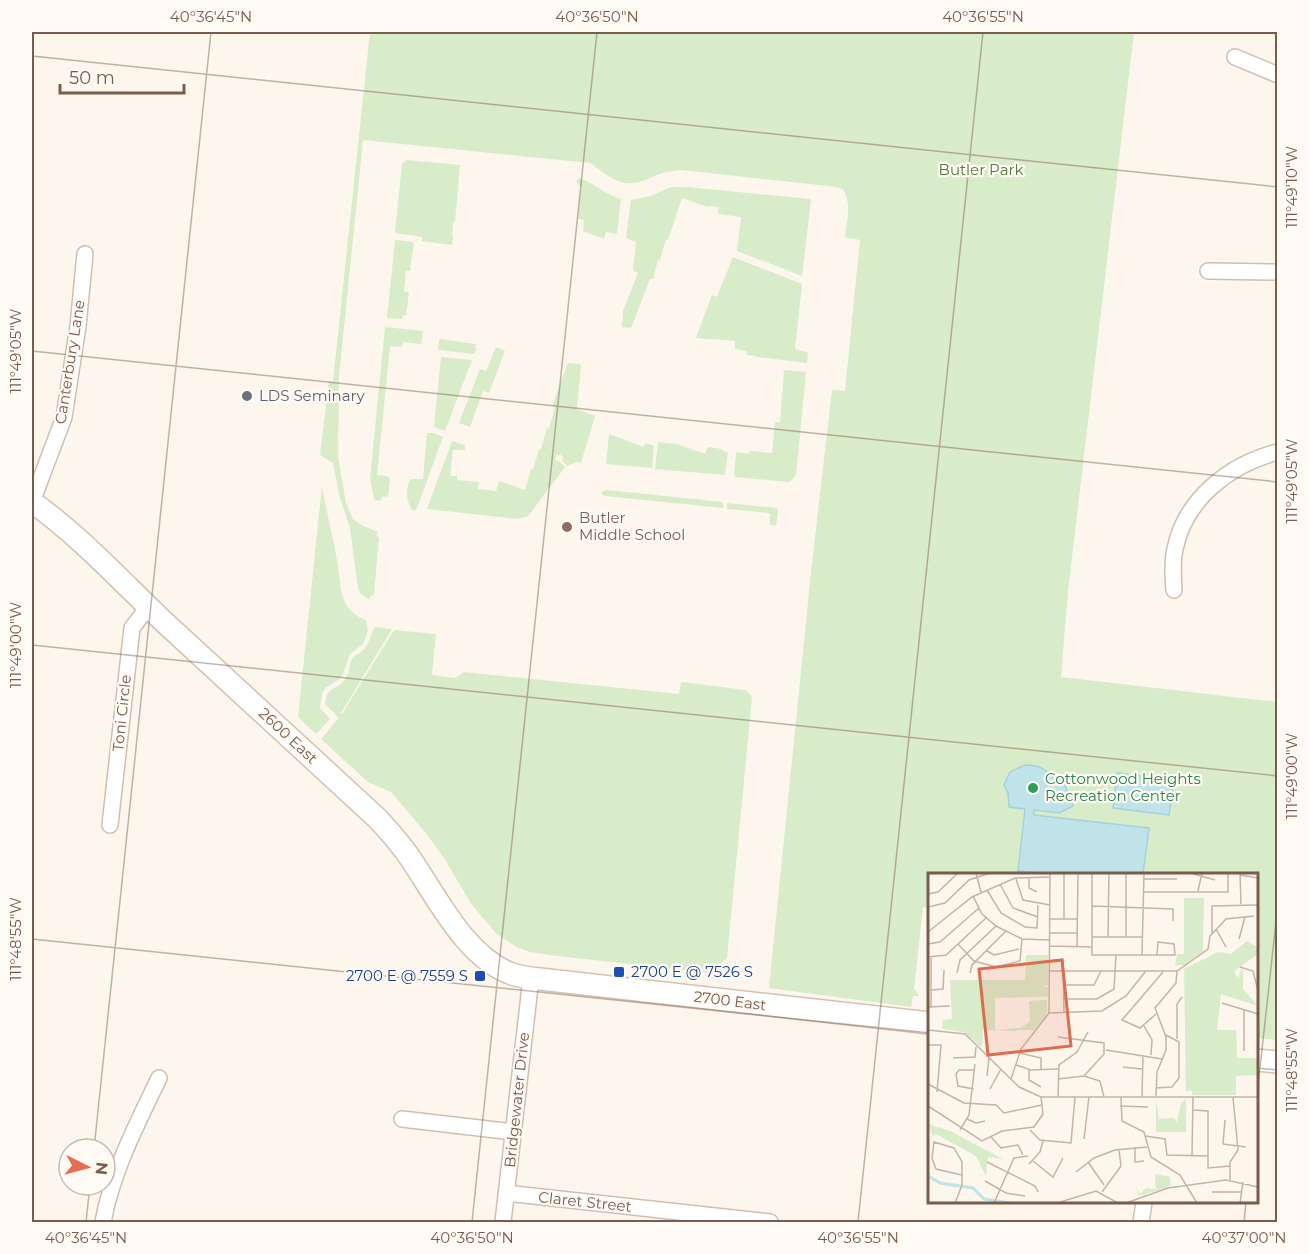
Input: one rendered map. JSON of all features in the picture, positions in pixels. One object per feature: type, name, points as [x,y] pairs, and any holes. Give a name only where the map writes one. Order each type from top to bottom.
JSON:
[{"type":"street","points":[[1234,57],[1278,75]]},
{"type":"street","name":"Canterbury Lane","points":[[32,502],[64,417],[78,326],[85,254]]},
{"type":"street","points":[[1208,272],[1278,272]]},
{"type":"street","points":[[1174,590],[1173,562],[1177,538],[1186,518],[1200,498],[1231,471],[1278,452]]},
{"type":"street","name":"2600 East","points":[[32,502],[84,544],[148,607],[378,819],[408,854],[457,929],[472,946],[507,972],[531,978]]},
{"type":"street","name":"Toni Circle","points":[[110,825],[132,628],[148,607]]},
{"type":"street","name":"2700 East","points":[[531,978],[928,1023]]},
{"type":"street","name":"Bridgewater Drive","points":[[503,1222],[531,978]]},
{"type":"street","points":[[1258,1060],[1278,1062]]},
{"type":"street","points":[[103,1222],[118,1167],[159,1077]]},
{"type":"street","points":[[402,1119],[513,1132]]},
{"type":"street","name":"Claret Street","points":[[506,1193],[726,1220],[770,1222]]},
{"type":"street","points":[[1141,1222],[1144,1203]]},
{"type":"green space","name":"Butler Park","points":[[370,32],[1134,32],[1068,591],[1061,677],[1277,702],[1277,1040],[1258,1038],[1258,873],[928,873],[928,908],[923,907],[914,989],[919,996],[913,996],[911,1007],[769,988],[832,390],[845,391],[860,240],[845,237],[848,206],[843,189],[681,170],[664,172],[635,183],[624,183],[610,177],[590,163],[363,140],[339,377],[338,457],[346,503],[353,519],[378,532],[376,535],[379,538],[374,594],[370,600],[361,594],[358,588],[350,528],[340,498],[333,463],[320,455],[329,381],[333,381]]},
{"type":"green space","points":[[407,160],[460,165],[452,245],[422,241],[422,237],[395,233],[402,164]]},
{"type":"green space","points":[[579,178],[621,199],[617,234],[606,232],[604,239],[583,231],[584,220],[578,219],[581,187],[576,181]]},
{"type":"green space","points":[[671,187],[811,199],[802,276],[737,251],[741,217],[718,214],[719,207],[708,207],[682,198],[653,279],[650,279],[631,328],[622,327],[623,311],[638,273],[633,270],[636,242],[626,238],[631,200],[651,196]]},
{"type":"green space","points":[[395,240],[414,242],[410,271],[406,271],[404,292],[409,292],[406,316],[403,315],[402,319],[387,318]]},
{"type":"green space","points":[[733,257],[802,284],[795,349],[807,352],[807,363],[747,355],[747,351],[735,349],[735,341],[696,338],[712,295],[717,297]]},
{"type":"green space","points":[[385,327],[423,331],[421,344],[404,342],[401,347],[390,346],[377,475],[387,476],[390,480],[388,497],[383,496],[377,501],[374,499],[370,479]]},
{"type":"green space","points":[[439,339],[476,344],[475,349],[477,349],[474,354],[438,350]]},
{"type":"green space","points":[[496,347],[505,351],[489,393],[483,391],[470,427],[459,423],[480,369],[486,371]]},
{"type":"green space","points":[[441,357],[472,360],[445,431],[434,427]]},
{"type":"green space","points":[[568,363],[581,364],[577,409],[595,416],[581,463],[576,462],[567,466],[561,455],[556,455],[555,460],[565,467],[526,517],[517,519],[427,509],[452,441],[465,445],[465,450],[453,450],[450,476],[457,476],[457,480],[479,482],[478,489],[496,491],[499,481],[525,490],[547,428],[549,429],[555,407],[552,406]]},
{"type":"green space","points":[[784,370],[806,372],[796,475],[790,482],[735,477],[736,452],[772,453],[775,422],[780,422]]},
{"type":"green space","points":[[427,433],[443,437],[417,508],[413,511],[407,491],[411,479],[423,479]]},
{"type":"green space","points":[[609,434],[643,447],[646,443],[654,446],[652,468],[606,464]]},
{"type":"green space","points":[[658,442],[677,444],[705,454],[708,447],[722,449],[728,452],[725,475],[655,469]]},
{"type":"green space","points":[[322,486],[343,597],[351,611],[366,620],[368,630],[363,644],[350,654],[340,679],[325,688],[322,694],[320,708],[330,719],[316,734],[298,717]]},
{"type":"green space","points":[[606,490],[723,502],[723,508],[605,496],[602,492]]},
{"type":"green space","points":[[727,503],[776,508],[778,510],[776,526],[770,525],[770,513],[727,509]]},
{"type":"green space","points":[[375,627],[392,629],[342,714],[394,630],[436,634],[432,675],[455,678],[464,672],[679,694],[681,682],[746,690],[752,697],[727,958],[709,973],[530,952],[508,942],[495,932],[472,905],[426,833],[391,792],[368,782],[321,739],[339,718],[325,704],[326,698],[330,691],[345,679],[352,659],[365,648]]},
{"type":"water","points":[[1025,765],[1035,766],[1043,769],[1056,782],[1062,778],[1073,806],[1059,813],[1034,810],[1034,815],[1149,828],[1143,873],[1018,871],[1025,809],[1009,807],[1008,793],[1004,785],[1010,772]]},
{"type":"water","points":[[1117,773],[1174,780],[1169,815],[1113,808]]},
{"type":"place","name":"LDS Seminary","points":[[247,396]]},
{"type":"place","name":"Butler Middle School","points":[[567,527]]},
{"type":"place","name":"Cottonwood Heights Recreation Center","points":[[1033,788]]},
{"type":"place","name":"2700 E @ 7526 S","points":[[619,972]]},
{"type":"place","name":"2700 E @ 7559 S","points":[[480,976]]}]
